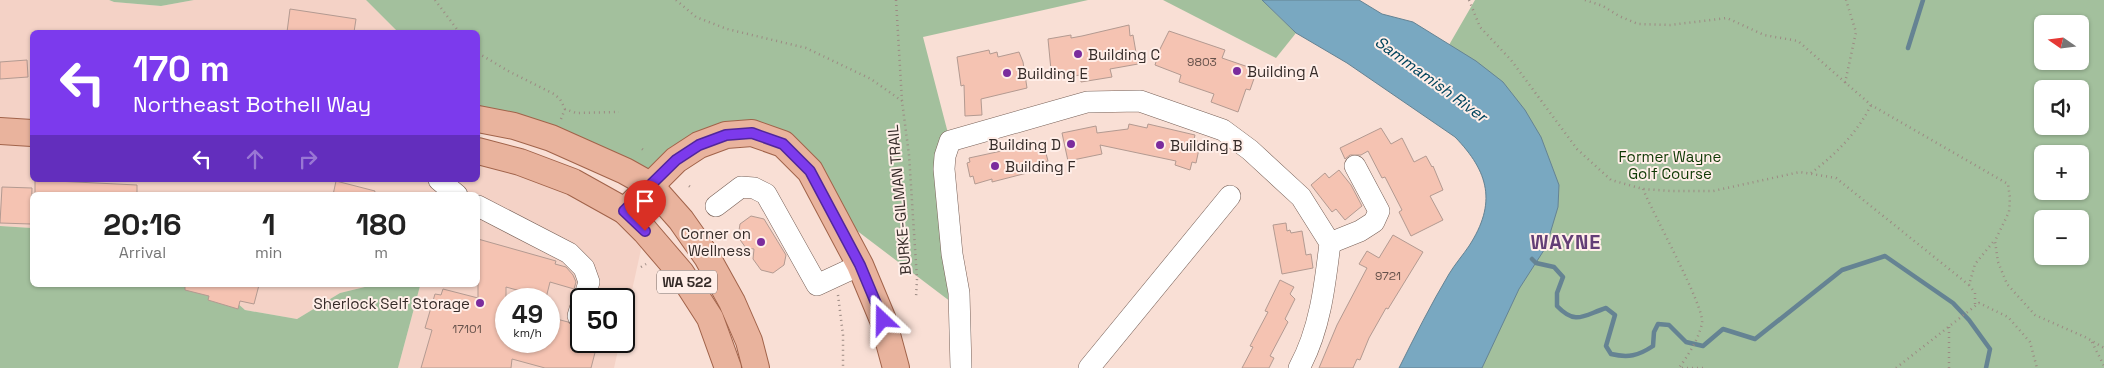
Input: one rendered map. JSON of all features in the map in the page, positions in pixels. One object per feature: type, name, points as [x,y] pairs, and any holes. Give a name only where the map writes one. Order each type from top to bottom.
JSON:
[{"type":"main road","name":"WA 522","points":[[480,119],[514,126],[551,138],[625,171],[650,185],[681,220],[711,264],[732,302],[749,342],[756,368]]},
{"type":"main road","points":[[0,131],[30,133]]},
{"type":"main road","points":[[624,211],[676,160],[699,145],[726,135],[752,133],[783,144],[810,171],[860,265],[883,320],[896,368]]},
{"type":"main road","name":"WA 522","points":[[480,152],[520,162],[573,182],[624,211],[645,231],[681,273],[710,318],[728,368]]},
{"type":"street","points":[[961,368],[959,293],[952,254],[944,169],[945,156],[950,141],[1087,102],[1140,100],[1223,130],[1250,150],[1300,196],[1330,243],[1323,300],[1305,357],[1299,368]]},
{"type":"street","points":[[1330,243],[1360,231],[1374,222],[1379,212],[1355,166]]},
{"type":"street","points":[[441,182],[453,192]]},
{"type":"street","points":[[716,206],[741,187],[754,188],[766,194],[817,285],[860,265]]},
{"type":"street","points":[[1089,368],[1230,196]]},
{"type":"street","points":[[480,207],[570,252],[584,268],[589,282],[587,288]]},
{"type":"path","points":[[435,0],[457,30]]},
{"type":"path","points":[[676,0],[696,17],[727,30],[806,48],[871,79],[902,101]]},
{"type":"path","name":"BURKE-GILMAN TRAIL","points":[[896,0],[901,56],[902,101],[910,165],[917,280],[916,298]]},
{"type":"path","points":[[1469,0],[1480,27],[1511,60],[1577,150],[1611,180],[1643,189],[1671,191],[1713,190],[1800,172],[1836,178],[1969,285],[1975,293],[1975,304]]},
{"type":"path","points":[[1585,0],[1603,6],[1619,16],[1638,24],[1670,25],[1727,18],[1764,35],[1798,41],[1871,105],[2008,184],[2009,212],[1995,241],[1975,264],[1969,285]]},
{"type":"path","points":[[1845,83],[1856,32],[1846,0]]},
{"type":"path","points":[[480,54],[554,94],[560,99],[565,109],[576,113],[619,112]]},
{"type":"path","points":[[1810,173],[1828,160],[1863,120],[1871,105]]},
{"type":"path","points":[[642,149],[646,152]]},
{"type":"path","points":[[688,186],[693,189]]},
{"type":"path","points":[[1643,189],[1650,207],[1690,285],[1703,321],[1698,335],[1680,368],[1706,368]]},
{"type":"path","points":[[1995,241],[1998,262],[2007,284],[2035,315],[2085,336],[2104,348]]},
{"type":"path","points":[[641,267],[646,264]]},
{"type":"path","points":[[838,300],[843,335],[842,368]]},
{"type":"path","points":[[1896,368],[1975,304],[1979,303],[1988,305],[2008,317],[2030,342],[2037,368]]},
{"type":"path","points":[[1949,368],[1950,325]]},
{"type":"path","points":[[2091,341],[2104,366]]},
{"type":"shaded area","points":[[0,0],[109,0],[161,6],[194,0],[366,0],[396,30],[30,30],[30,182],[480,182],[480,152],[520,162],[645,231],[633,288],[570,288],[570,353],[617,353],[614,368],[398,368],[420,287],[480,287],[480,192],[30,192],[30,228],[0,226]]},
{"type":"shaded area","points":[[219,287],[365,287],[340,293],[297,319],[245,310]]},
{"type":"green space","points":[[109,0],[194,0],[161,6]]},
{"type":"green space","points":[[366,0],[1088,0],[923,37],[950,141],[955,305],[831,211],[783,144],[726,135],[650,185],[480,120],[480,30],[396,30]]},
{"type":"green space","points":[[1163,0],[1262,0],[1296,33],[1276,58]]},
{"type":"green space","name":"Former Wayne Golf Course","points":[[1475,0],[2104,0],[2104,368],[1430,368],[1488,255],[1506,147],[1449,45]]},
{"type":"green space","points":[[0,226],[30,228],[30,287],[219,287],[245,310],[297,319],[340,293],[365,287],[420,287],[398,368],[0,368]]},
{"type":"water","name":"Sammamish River","points":[[1262,0],[1359,0],[1382,14],[1413,22],[1476,61],[1503,82],[1525,110],[1541,137],[1559,185],[1558,207],[1546,247],[1519,289],[1482,368],[1399,368],[1451,270],[1478,230],[1486,202],[1482,176],[1475,163],[1467,150],[1455,137],[1347,63],[1296,33]]},
{"type":"building","points":[[290,9],[356,19],[354,30],[287,30]]},
{"type":"building","name":"Building C","points":[[1129,25],[1130,36],[1133,35],[1138,64],[1110,69],[1112,77],[1081,82],[1080,75],[1055,79],[1053,70],[1051,70],[1048,39],[1071,35],[1071,38]]},
{"type":"building","name":"Building A","points":[[1169,31],[1225,50],[1222,58],[1257,70],[1250,90],[1246,89],[1238,112],[1211,102],[1214,94],[1179,82],[1181,75],[1155,65]]},
{"type":"building","name":"Building E","points":[[989,50],[990,54],[997,52],[998,57],[1019,52],[1023,62],[1027,88],[981,99],[982,115],[965,116],[964,85],[961,86],[957,57]]},
{"type":"building","points":[[27,60],[28,77],[0,79],[0,62]]},
{"type":"building","name":"Building B","points":[[1129,124],[1147,128],[1148,124],[1195,135],[1194,139],[1197,140],[1196,148],[1199,149],[1196,163],[1192,162],[1190,170],[1175,165],[1176,161],[1100,145],[1102,154],[1068,161],[1062,133],[1096,126],[1097,133],[1128,129]]},
{"type":"building","points":[[1381,128],[1391,144],[1402,138],[1414,162],[1426,156],[1433,166],[1443,190],[1430,196],[1443,220],[1411,236],[1399,212],[1402,210],[1385,177],[1382,178],[1368,151],[1361,155],[1350,155],[1345,159],[1340,148]]},
{"type":"building","name":"Building F","points":[[1043,142],[1048,161],[1025,166],[1027,173],[992,182],[992,179],[975,184],[973,176],[970,177],[967,163],[970,162],[969,158]]},
{"type":"building","points":[[1339,170],[1351,185],[1362,206],[1345,220],[1336,209],[1332,212],[1311,185],[1325,173],[1329,178]]},
{"type":"building","points":[[35,182],[137,185],[137,192],[35,192]]},
{"type":"building","points":[[336,182],[375,191],[375,192],[334,192]]},
{"type":"building","points":[[2,187],[32,188],[32,192],[30,192],[30,224],[0,223]]},
{"type":"building","name":"Corner on Wellness","points":[[751,216],[764,219],[786,255],[784,265],[773,273],[761,270],[753,259],[754,249],[746,248],[738,237],[740,224]]},
{"type":"building","points":[[1286,223],[1287,231],[1290,230],[1291,233],[1302,231],[1306,255],[1311,254],[1313,268],[1282,274],[1273,225]]},
{"type":"building","points":[[1393,235],[1423,252],[1388,309],[1386,308],[1369,338],[1360,360],[1357,359],[1353,368],[1319,368],[1337,325],[1367,268],[1359,264],[1367,251],[1379,258]]},
{"type":"building","points":[[480,240],[556,261],[555,264],[566,267],[573,275],[576,282],[574,288],[550,282],[548,288],[495,288],[495,353],[560,353],[560,320],[570,324],[570,353],[595,353],[591,368],[545,368],[512,359],[511,368],[421,368],[432,330],[425,328],[435,294],[441,295],[443,289],[478,298],[478,287],[480,287]]},
{"type":"building","points":[[1280,280],[1294,287],[1290,294],[1295,299],[1285,319],[1288,322],[1270,356],[1274,358],[1269,368],[1242,368],[1253,347],[1250,346],[1268,312],[1265,311]]},
{"type":"building","points":[[185,287],[258,287],[254,304],[240,301],[238,309],[208,300],[209,296],[185,290]]},
{"type":"waterway","points":[[1908,48],[1923,0]]},
{"type":"waterway","points":[[1532,259],[1536,263],[1554,267],[1563,277],[1557,293],[1557,306],[1564,312],[1570,316],[1580,317],[1606,308],[1615,315],[1606,346],[1611,354],[1628,356],[1638,354],[1653,346],[1654,332],[1658,324],[1669,325],[1686,342],[1703,346],[1723,329],[1755,339],[1842,270],[1885,256],[1953,303],[1969,320],[1990,349],[1986,368]]},
{"type":"place","name":"Building C","points":[[1078,54]]},
{"type":"place","name":"Building A","points":[[1237,71]]},
{"type":"place","name":"Building E","points":[[1007,73]]},
{"type":"place","name":"Building D","points":[[1071,144]]},
{"type":"place","name":"Building B","points":[[1160,145]]},
{"type":"place","name":"Building F","points":[[995,166]]},
{"type":"place","name":"Corner on Wellness","points":[[761,242]]},
{"type":"place","name":"Sherlock Self Storage","points":[[480,303]]},
{"type":"district","name":"WAYNE","points":[[1566,242]]},
{"type":"route","points":[[645,231],[624,211],[676,160],[699,145],[726,135],[752,133],[783,144],[810,171],[860,265],[883,320]]}]
